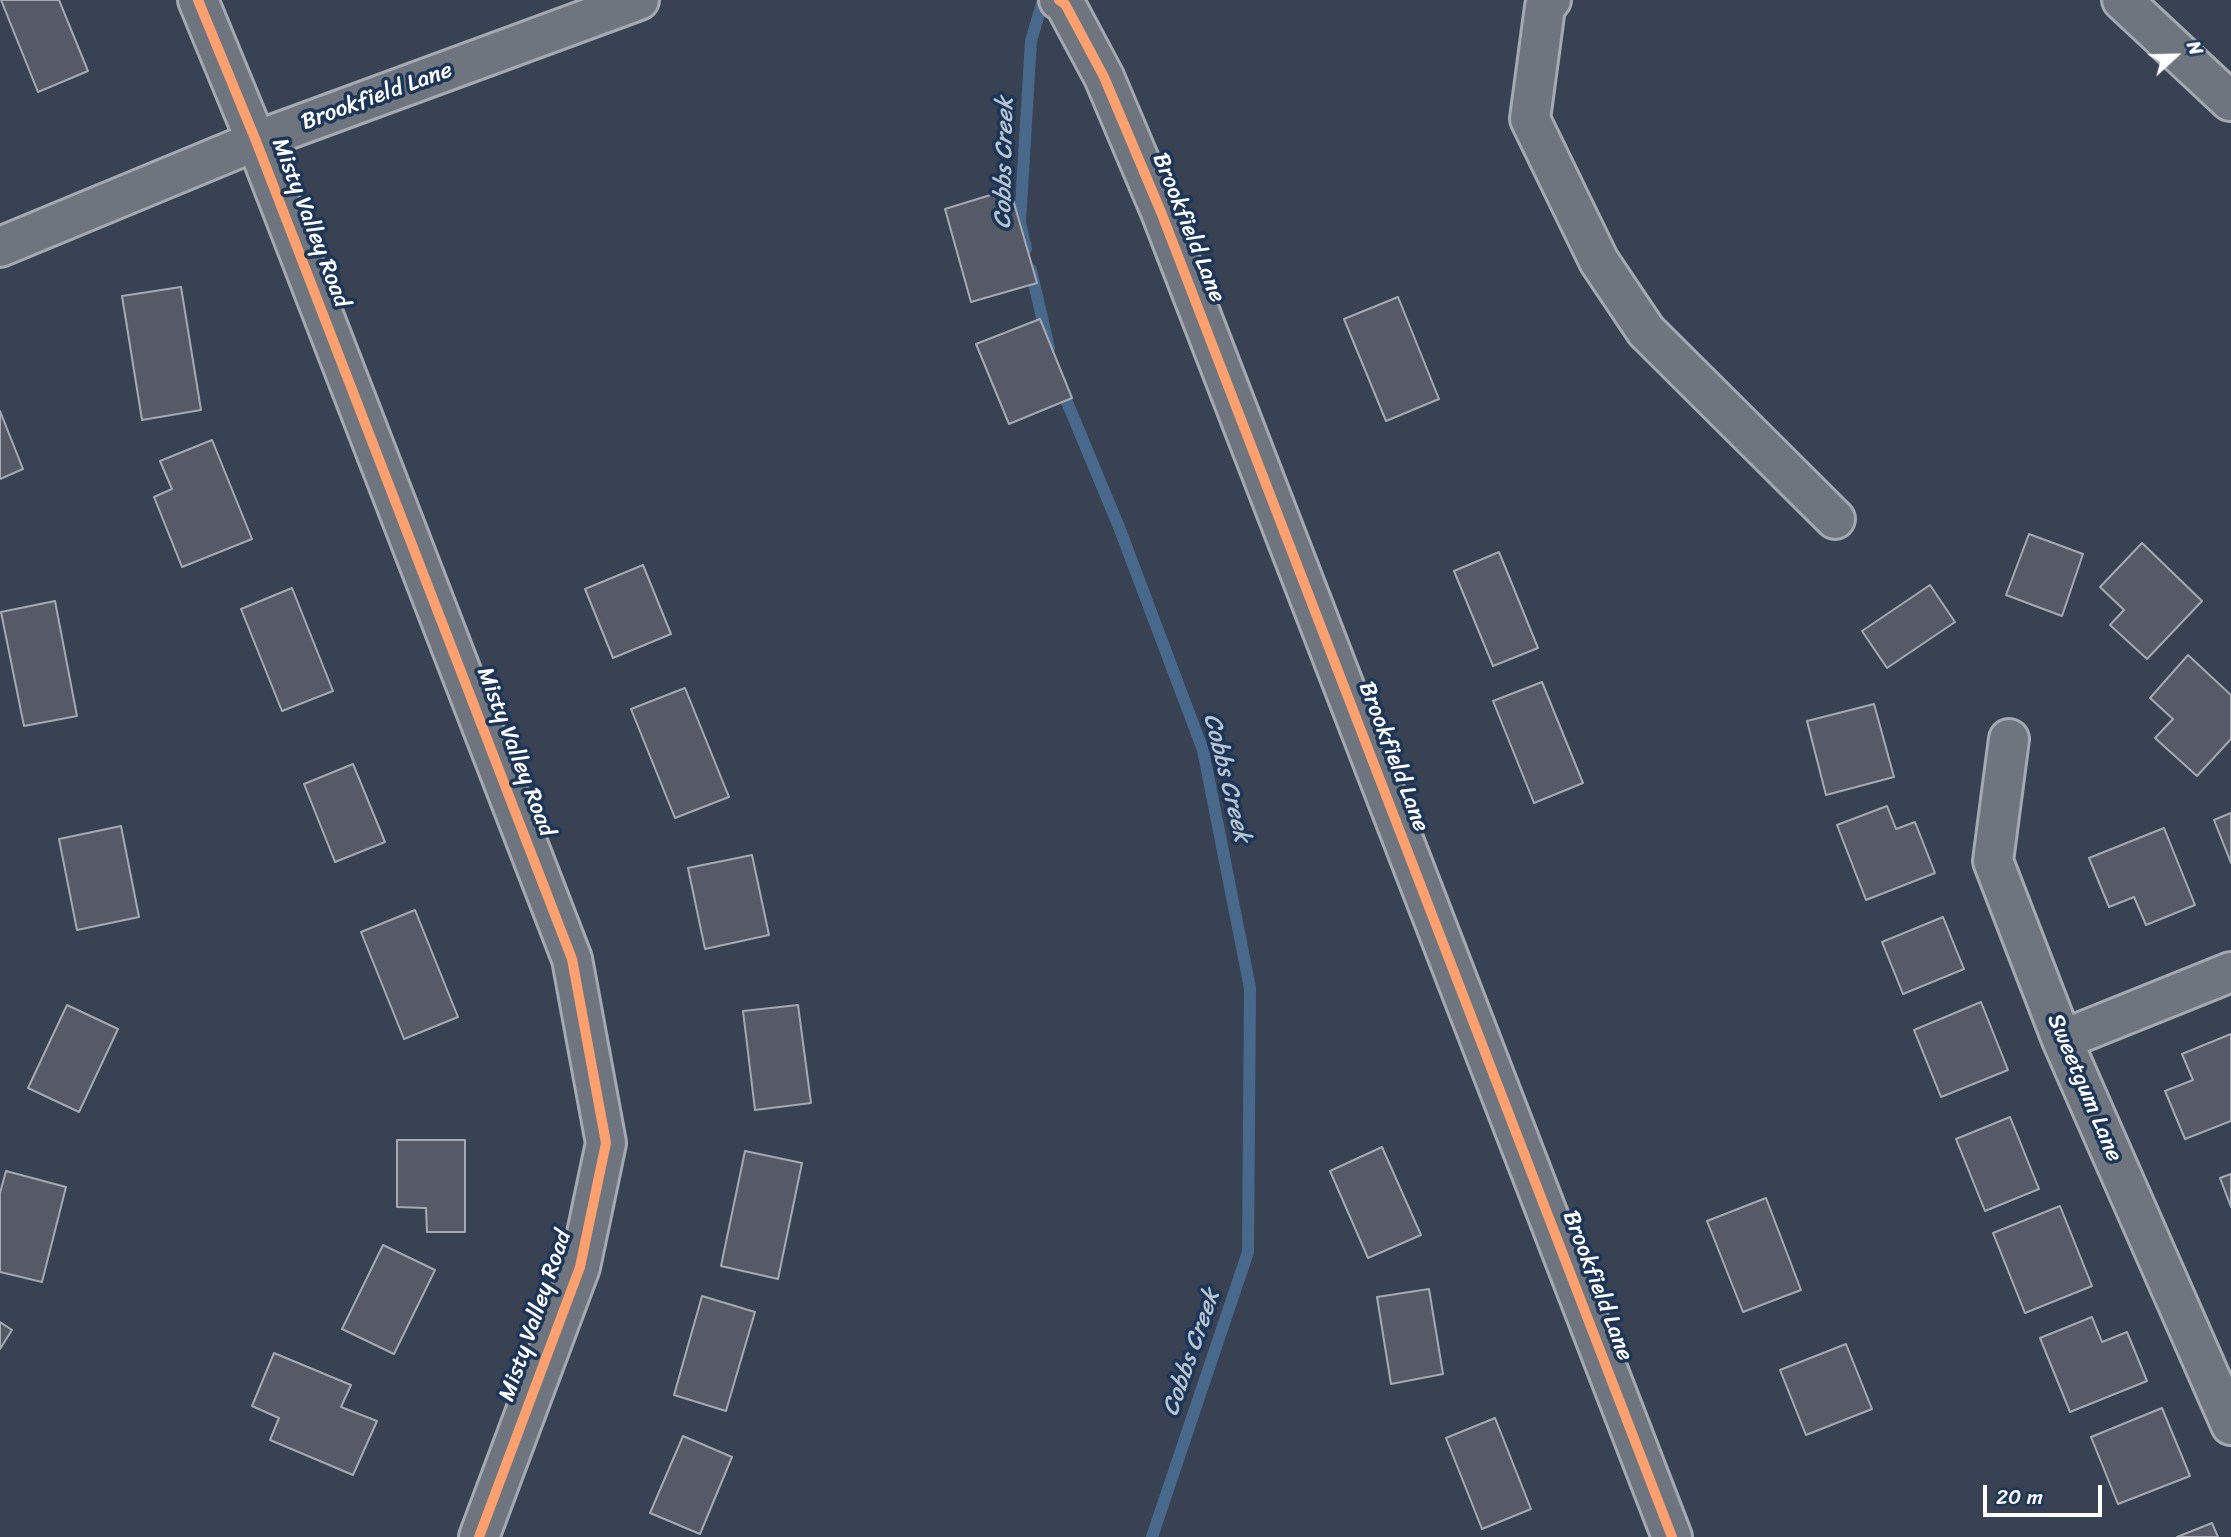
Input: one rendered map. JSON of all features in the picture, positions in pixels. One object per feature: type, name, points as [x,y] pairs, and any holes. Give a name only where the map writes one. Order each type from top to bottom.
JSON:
[{"type":"street","name":"Misty Valley Road","points":[[198,0],[256,141],[572,958],[606,1143],[580,1267],[479,1537]]},
{"type":"street","name":"Brookfield Lane","points":[[0,247],[256,141],[639,0]]},
{"type":"street","name":"Brookfield Lane","points":[[1059,0],[1065,4],[1104,77],[1161,212],[1672,1537]]},
{"type":"street","points":[[1550,0],[1545,7],[1530,118],[1598,261],[1646,331],[1835,519]]},
{"type":"street","points":[[2122,0],[2230,101]]},
{"type":"street","name":"Sweetgum Lane","points":[[2009,739],[1993,861],[2062,1040],[2231,1425]]},
{"type":"street","points":[[2062,1040],[2231,972]]},
{"type":"building","points":[[1,0],[59,0],[88,71],[38,92]]},
{"type":"building","points":[[1010,189],[1037,283],[971,302],[945,209]]},
{"type":"building","points":[[181,287],[201,410],[142,420],[122,296]]},
{"type":"building","points":[[1398,297],[1439,399],[1386,421],[1344,319]]},
{"type":"building","points":[[1040,319],[1072,398],[1009,424],[976,344]]},
{"type":"building","points":[[0,411],[23,469],[0,479]]},
{"type":"building","points":[[212,440],[252,539],[182,567],[154,497],[172,489],[160,461]]},
{"type":"building","points":[[2029,534],[2083,554],[2062,616],[2006,595]]},
{"type":"building","points":[[2142,543],[2202,601],[2147,659],[2110,625],[2124,610],[2100,587]]},
{"type":"building","points":[[1499,552],[1538,648],[1493,666],[1454,571]]},
{"type":"building","points":[[643,565],[671,634],[613,658],[585,589]]},
{"type":"building","points":[[1930,585],[1955,622],[1887,668],[1862,631]]},
{"type":"building","points":[[292,588],[333,691],[282,711],[241,609]]},
{"type":"building","points":[[55,601],[77,716],[24,726],[1,612]]},
{"type":"building","points":[[2188,655],[2231,695],[2231,739],[2197,776],[2155,738],[2173,719],[2150,698]]},
{"type":"building","points":[[1542,682],[1583,783],[1534,803],[1493,701]]},
{"type":"building","points":[[685,688],[729,797],[675,818],[631,709]]},
{"type":"building","points":[[1874,704],[1894,777],[1826,795],[1807,721]]},
{"type":"building","points":[[353,764],[385,842],[335,862],[304,784]]},
{"type":"building","points":[[1887,806],[1896,829],[1915,822],[1935,873],[1866,900],[1837,825]]},
{"type":"building","points":[[2231,813],[2231,863],[2214,820]]},
{"type":"building","points":[[121,826],[139,917],[77,930],[59,839]]},
{"type":"building","points":[[2164,828],[2195,905],[2146,925],[2134,897],[2109,907],[2089,858]]},
{"type":"building","points":[[752,855],[769,935],[705,949],[688,868]]},
{"type":"building","points":[[415,910],[458,1017],[404,1039],[361,932]]},
{"type":"building","points":[[1943,917],[1964,969],[1903,994],[1882,942]]},
{"type":"building","points":[[1981,1002],[2008,1070],[1941,1097],[1914,1030]]},
{"type":"building","points":[[67,1005],[118,1029],[79,1112],[28,1088]]},
{"type":"building","points":[[798,1005],[811,1103],[755,1110],[743,1011]]},
{"type":"building","points":[[2231,1034],[2231,1121],[2185,1139],[2165,1091],[2193,1080],[2182,1054]]},
{"type":"building","points":[[2010,1117],[2039,1189],[1985,1211],[1956,1139]]},
{"type":"building","points":[[397,1140],[465,1140],[465,1232],[427,1232],[426,1208],[397,1207]]},
{"type":"building","points":[[1382,1147],[1421,1235],[1368,1258],[1330,1171]]},
{"type":"building","points":[[745,1151],[802,1163],[778,1279],[721,1266]]},
{"type":"building","points":[[6,1171],[66,1187],[42,1282],[0,1272],[0,1193]]},
{"type":"building","points":[[2231,1174],[2231,1207],[2220,1178]]},
{"type":"building","points":[[1766,1198],[1801,1290],[1743,1312],[1707,1221]]},
{"type":"building","points":[[2060,1206],[2092,1286],[2025,1313],[1993,1233]]},
{"type":"building","points":[[383,1245],[435,1270],[394,1354],[342,1329]]},
{"type":"building","points":[[1429,1289],[1443,1374],[1391,1384],[1377,1297]]},
{"type":"building","points":[[702,1296],[755,1312],[726,1411],[674,1395]]},
{"type":"building","points":[[2092,1317],[2102,1342],[2127,1332],[2147,1381],[2070,1412],[2040,1338]]},
{"type":"building","points":[[0,1322],[12,1330],[0,1349]]},
{"type":"building","points":[[1846,1344],[1872,1409],[1806,1435],[1780,1370]]},
{"type":"building","points":[[274,1353],[351,1385],[341,1407],[377,1421],[353,1475],[270,1440],[279,1418],[252,1406]]},
{"type":"building","points":[[2162,1408],[2190,1476],[2118,1504],[2091,1437]]},
{"type":"building","points":[[1495,1418],[1531,1509],[1482,1529],[1446,1438]]},
{"type":"building","points":[[683,1436],[732,1457],[700,1534],[650,1513]]},
{"type":"building","points":[[2212,1523],[2218,1537],[2177,1537]]},
{"type":"waterway","name":"Cobbs Creek","points":[[1026,249],[1020,222],[1031,41],[1043,0]]},
{"type":"waterway","name":"Cobbs Creek","points":[[1031,270],[1049,348]]},
{"type":"waterway","name":"Cobbs Creek","points":[[1060,385],[1119,527],[1203,750],[1250,988],[1248,1252],[1152,1537]]},
{"type":"cycle path","points":[[198,0],[256,141],[572,959],[606,1143],[580,1267],[479,1537]]},
{"type":"cycle path","points":[[1059,0],[1065,4],[1104,77],[1161,212],[1672,1537]]}]
